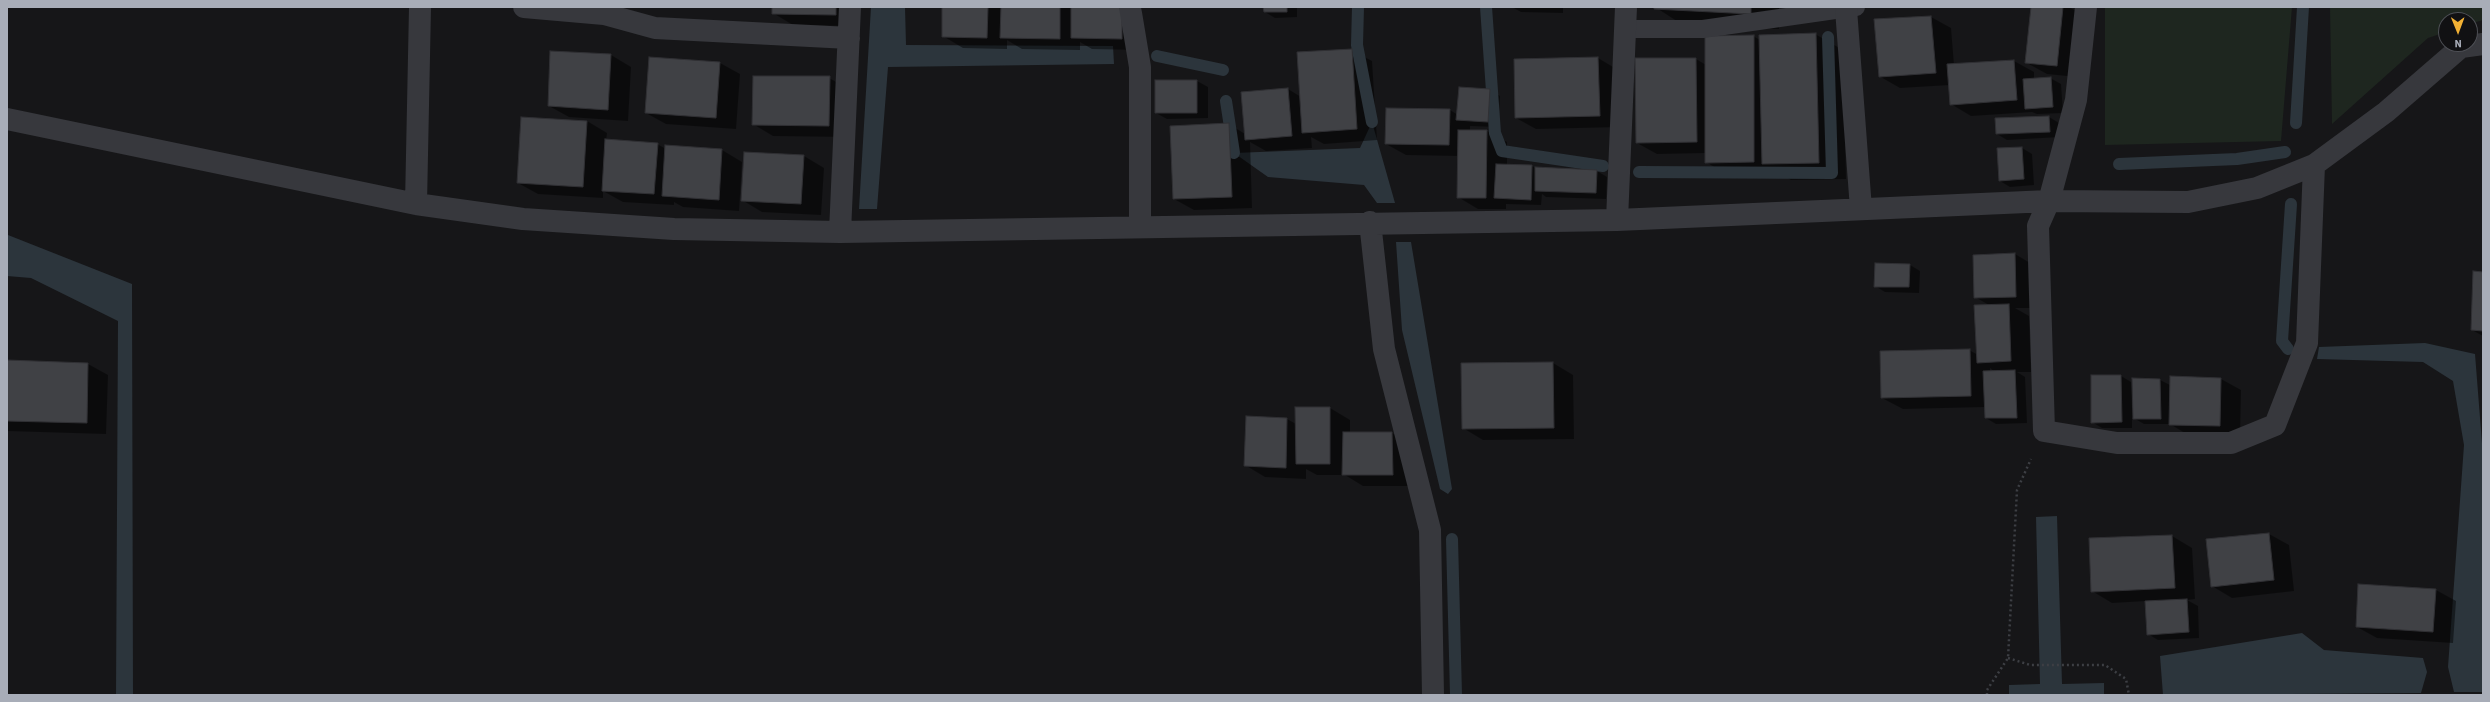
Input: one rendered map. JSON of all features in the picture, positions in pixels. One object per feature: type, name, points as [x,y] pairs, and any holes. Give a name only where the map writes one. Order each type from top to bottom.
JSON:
[{"type":"street","points":[[416,204],[420,7]]},
{"type":"street","points":[[524,7],[604,14],[655,28],[849,38]]},
{"type":"street","points":[[840,232],[850,7]]},
{"type":"street","points":[[1130,7],[1140,67],[1140,226]]},
{"type":"street","points":[[1617,220],[1626,7]]},
{"type":"street","points":[[2086,7],[2076,100],[2049,201],[2038,226],[2044,431],[2117,444],[2231,443],[2275,425],[2307,343],[2314,165]]},
{"type":"street","points":[[1851,8],[1861,209]]},
{"type":"street","points":[[7,119],[416,204],[523,219],[674,229],[840,232],[1370,222],[1617,220],[2049,201],[2188,202],[2257,188],[2314,165],[2386,112],[2461,47],[2483,44]]},
{"type":"street","points":[[1370,222],[1384,349],[1430,530],[1433,695]]},
{"type":"lane","points":[[1624,29],[1703,28],[1851,8]]},
{"type":"path","points":[[1987,695],[1987,690],[2008,658],[2017,490],[2044,431]]},
{"type":"path","points":[[2008,658],[2030,665],[2105,665],[2126,680],[2129,695]]},
{"type":"shaded area","points":[[871,7],[905,7],[906,45],[1113,46],[1114,64],[888,67],[877,209],[859,209]]},
{"type":"shaded area","points":[[2105,7],[2292,7],[2281,141],[2105,145]]},
{"type":"shaded area","points":[[2330,7],[2483,7],[2483,20],[2478,22],[2478,12],[2438,12],[2438,35],[2428,38],[2332,124]]},
{"type":"shaded area","points":[[1372,122],[1395,203],[1377,203],[1364,185],[1268,177],[1234,153],[1360,148]]},
{"type":"shaded area","points":[[7,231],[8,235],[132,284],[133,695],[116,695],[118,321],[31,278],[7,276]]},
{"type":"shaded area","points":[[1396,242],[1411,242],[1452,489],[1448,494],[1440,489],[1402,330]]},
{"type":"shaded area","points":[[2425,343],[2475,354],[2483,456],[2483,692],[2454,692],[2448,667],[2464,445],[2453,381],[2423,362],[2317,359],[2319,347]]},
{"type":"shaded area","points":[[2057,516],[2062,684],[2104,683],[2104,695],[2009,695],[2009,685],[2040,684],[2036,517]]},
{"type":"shaded area","points":[[2302,633],[2324,650],[2423,658],[2427,672],[2421,693],[2163,695],[2160,656]]},
{"type":"building","points":[[772,7],[836,7],[836,15],[772,14]]},
{"type":"building","points":[[942,7],[988,7],[987,38],[942,37]]},
{"type":"building","points":[[1001,7],[1060,7],[1060,39],[1000,38]]},
{"type":"building","points":[[1071,7],[1122,7],[1122,39],[1071,38]]},
{"type":"building","points":[[1263,7],[1287,7],[1287,12],[1264,12]]},
{"type":"building","points":[[1654,7],[1751,7],[1751,14],[1654,9]]},
{"type":"building","points":[[2031,7],[2063,7],[2057,66],[2025,63]]},
{"type":"building","points":[[1931,16],[1936,73],[1879,77],[1874,19]]},
{"type":"building","points":[[1816,33],[1819,163],[1762,164],[1759,35]]},
{"type":"building","points":[[1754,35],[1754,162],[1705,163],[1705,36]]},
{"type":"building","points":[[1352,49],[1357,129],[1302,133],[1297,52]]},
{"type":"building","points":[[550,51],[611,54],[608,110],[548,106]]},
{"type":"building","points":[[649,57],[720,62],[716,118],[645,113]]},
{"type":"building","points":[[1598,57],[1600,116],[1515,118],[1514,59]]},
{"type":"building","points":[[1635,58],[1696,58],[1697,142],[1636,143]]},
{"type":"building","points":[[2014,60],[2017,100],[1950,105],[1947,64]]},
{"type":"building","points":[[753,76],[830,76],[829,126],[752,125]]},
{"type":"building","points":[[2051,77],[2053,107],[2025,109],[2023,79]]},
{"type":"building","points":[[1155,80],[1197,80],[1197,113],[1155,113]]},
{"type":"building","points":[[1459,87],[1490,89],[1488,122],[1456,120]]},
{"type":"building","points":[[1288,88],[1292,136],[1245,140],[1241,92]]},
{"type":"building","points":[[1386,108],[1450,109],[1449,145],[1385,144]]},
{"type":"building","points":[[2049,116],[2050,132],[1996,134],[1995,118]]},
{"type":"building","points":[[521,117],[587,121],[583,187],[517,183]]},
{"type":"building","points":[[1229,123],[1232,197],[1173,199],[1170,126]]},
{"type":"building","points":[[1458,130],[1487,130],[1486,198],[1457,198]]},
{"type":"building","points":[[605,139],[658,143],[654,194],[602,191]]},
{"type":"building","points":[[665,145],[722,149],[719,200],[662,196]]},
{"type":"building","points":[[2022,147],[2024,179],[1999,181],[1997,148]]},
{"type":"building","points":[[744,152],[804,155],[801,204],[741,201]]},
{"type":"building","points":[[1496,164],[1532,165],[1531,200],[1494,198]]},
{"type":"building","points":[[1535,167],[1597,170],[1596,193],[1535,191]]},
{"type":"building","points":[[2015,253],[2016,297],[1974,298],[1973,255]]},
{"type":"building","points":[[1875,263],[1910,264],[1909,287],[1874,287]]},
{"type":"building","points":[[2473,271],[2483,272],[2483,331],[2471,330]]},
{"type":"building","points":[[2009,304],[2011,361],[1977,363],[1974,305]]},
{"type":"building","points":[[1970,349],[1971,396],[1881,398],[1880,351]]},
{"type":"building","points":[[7,360],[88,363],[87,423],[7,421]]},
{"type":"building","points":[[1553,362],[1554,428],[1462,429],[1461,363]]},
{"type":"building","points":[[2015,370],[2017,418],[1985,418],[1983,371]]},
{"type":"building","points":[[2091,375],[2121,375],[2122,422],[2091,423]]},
{"type":"building","points":[[2170,376],[2221,378],[2220,426],[2169,425]]},
{"type":"building","points":[[2132,378],[2160,379],[2161,419],[2133,419]]},
{"type":"building","points":[[1295,407],[1330,407],[1330,464],[1296,464]]},
{"type":"building","points":[[1246,416],[1287,418],[1286,468],[1244,466]]},
{"type":"building","points":[[1343,432],[1392,432],[1393,475],[1342,475]]},
{"type":"building","points":[[2269,533],[2274,580],[2211,587],[2206,539]]},
{"type":"building","points":[[2172,535],[2175,588],[2091,592],[2089,538]]},
{"type":"building","points":[[2358,584],[2436,589],[2433,632],[2356,627]]},
{"type":"building","points":[[2187,599],[2189,632],[2147,635],[2145,601]]},
{"type":"waterway","points":[[1358,7],[1357,45],[1372,122]]},
{"type":"waterway","points":[[1486,7],[1495,133],[1502,151],[1603,166]]},
{"type":"waterway","points":[[2296,123],[2303,7]]},
{"type":"waterway","points":[[1639,172],[1832,173],[1828,37]]},
{"type":"waterway","points":[[1157,56],[1223,70]]},
{"type":"waterway","points":[[1226,101],[1234,153]]},
{"type":"waterway","points":[[2119,164],[2237,159],[2285,152]]},
{"type":"waterway","points":[[2288,349],[2282,341],[2291,204]]},
{"type":"waterway","points":[[1452,539],[1456,695]]}]
